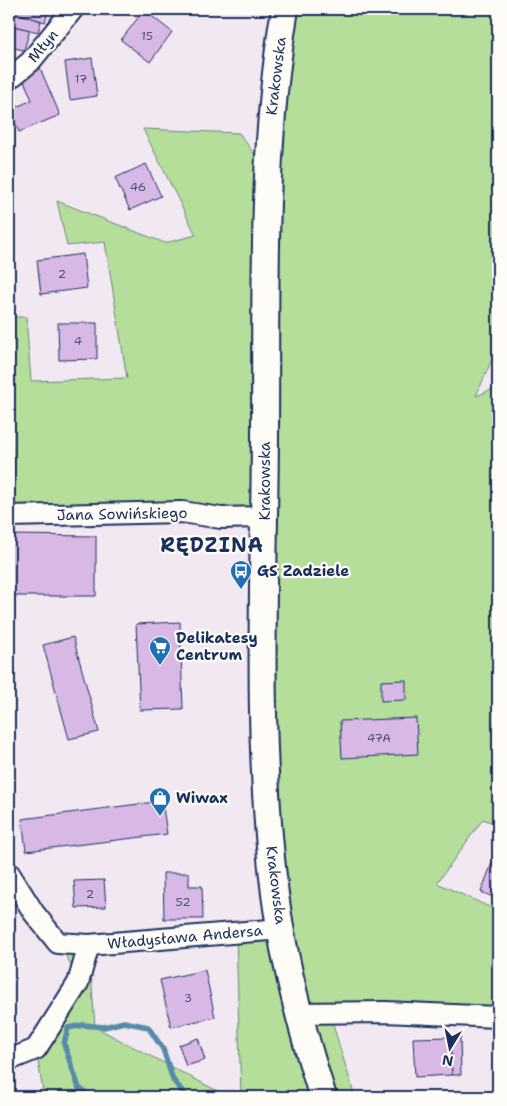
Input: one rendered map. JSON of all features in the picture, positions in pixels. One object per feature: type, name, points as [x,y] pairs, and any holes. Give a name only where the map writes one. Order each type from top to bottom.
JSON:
[{"type":"main road","name":"Krakowska","points":[[285,9],[276,66],[267,171],[264,517],[266,785],[275,896],[281,929],[298,1013],[323,1097]]},
{"type":"street","name":"Młyn","points":[[9,79],[30,62],[73,9]]},
{"type":"street","name":"Jana Sowińskiego","points":[[9,516],[182,512],[221,518],[264,517]]},
{"type":"street","name":"Władysława Andersa","points":[[9,873],[34,914],[58,943],[89,945],[281,929]]},
{"type":"street","name":"Władysława Andersa","points":[[9,1060],[36,1049],[41,1043],[78,983],[89,945]]},
{"type":"street","points":[[298,1013],[385,1012],[498,1018]]},
{"type":"green space","points":[[286,9],[498,9],[498,346],[476,396],[498,387],[498,825],[483,819],[437,883],[498,911],[498,1017],[331,1018],[355,1097],[241,1097],[236,934],[281,929],[264,517],[16,516],[11,414],[9,414],[9,317],[26,317],[31,381],[127,378],[105,242],[67,246],[57,201],[165,243],[196,235],[143,129],[239,133],[266,170]]},
{"type":"green space","points":[[58,943],[89,945],[95,1027],[229,1097],[44,1097],[36,1049],[78,983],[70,963]]},
{"type":"building","points":[[10,9],[49,9],[45,22],[9,11]]},
{"type":"building","points":[[144,10],[172,32],[150,62],[121,40]]},
{"type":"building","points":[[9,11],[41,21],[38,32],[9,25]]},
{"type":"building","points":[[9,25],[30,30],[24,50],[9,47]]},
{"type":"building","points":[[92,58],[97,96],[70,100],[65,62]]},
{"type":"building","points":[[40,68],[60,115],[19,132],[10,110],[32,100],[22,76]]},
{"type":"building","points":[[146,164],[161,196],[130,210],[115,178]]},
{"type":"building","points":[[83,254],[87,288],[41,294],[37,260]]},
{"type":"building","points":[[58,323],[97,323],[97,359],[59,360]]},
{"type":"building","points":[[9,535],[96,536],[96,596],[9,596]]},
{"type":"building","name":"Delikatesy Centrum","points":[[180,622],[183,709],[140,710],[136,624]]},
{"type":"building","points":[[73,637],[99,732],[69,739],[43,645]]},
{"type":"building","points":[[406,680],[406,700],[381,701],[381,681]]},
{"type":"building","points":[[416,718],[418,754],[342,758],[340,721]]},
{"type":"building","points":[[162,801],[167,834],[26,851],[22,819]]},
{"type":"building","points":[[495,855],[498,857],[498,899],[481,892]]},
{"type":"building","points":[[163,873],[189,873],[189,886],[202,886],[203,919],[164,919]]},
{"type":"building","points":[[104,880],[106,907],[76,908],[74,881]]},
{"type":"building","points":[[205,970],[215,1017],[171,1027],[160,980]]},
{"type":"building","points":[[460,1036],[461,1075],[452,1075],[450,1037]]},
{"type":"building","points":[[450,1037],[452,1075],[415,1077],[413,1038]]},
{"type":"building","points":[[198,1038],[205,1060],[186,1066],[179,1045]]},
{"type":"waterway","points":[[86,1097],[87,1094],[79,1088],[64,1044],[68,1028],[83,1025],[104,1027],[124,1022],[148,1027],[163,1049],[173,1080],[187,1097]]},
{"type":"place","name":"GS Zadziele","points":[[241,590]]},
{"type":"place","name":"Delikatesy Centrum","points":[[160,666]]},
{"type":"place","name":"Wiwax","points":[[160,817]]},
{"type":"district","name":"RĘDZINA","points":[[212,545]]}]
